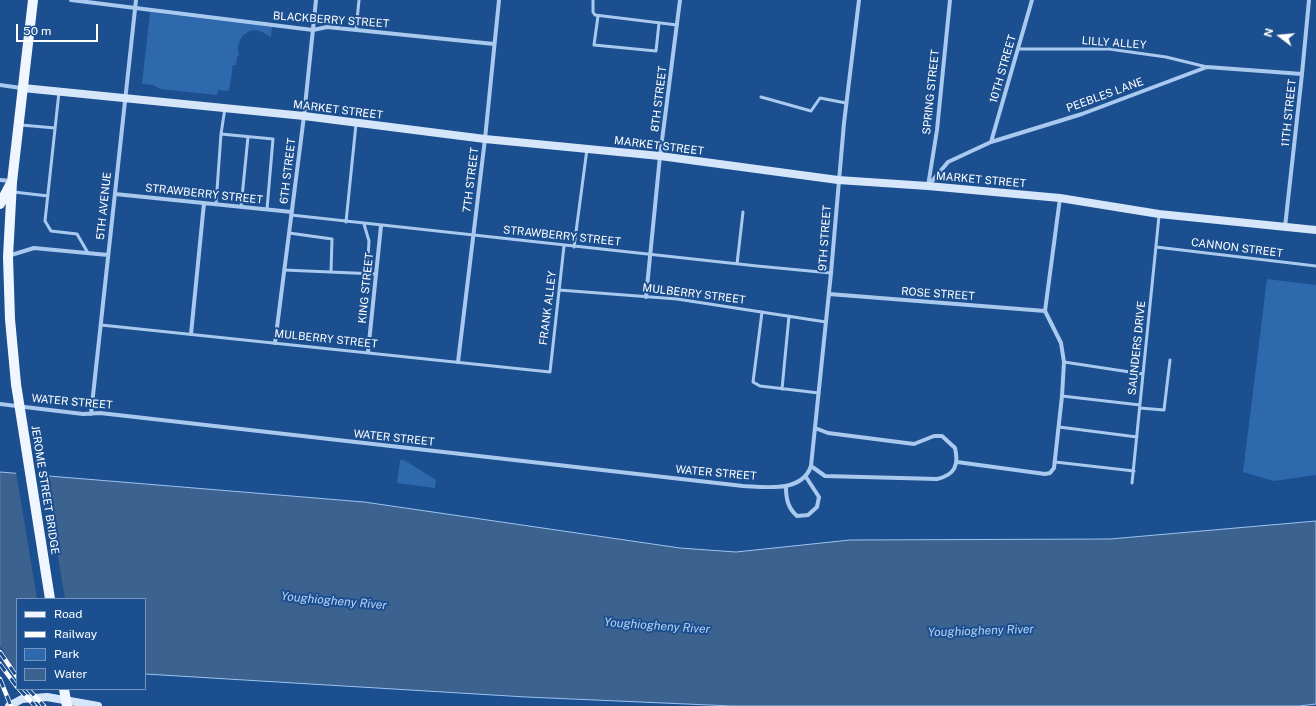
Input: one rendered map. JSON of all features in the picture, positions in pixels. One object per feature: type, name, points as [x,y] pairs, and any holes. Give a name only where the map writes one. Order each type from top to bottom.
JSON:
[{"type":"main road","points":[[0,204],[12,182],[33,0]]},
{"type":"main road","name":"MARKET STREET","points":[[23,88],[304,116],[484,139],[660,156],[838,180],[928,186],[1060,198],[1159,214],[1316,230]]},
{"type":"main road","name":"JEROME STREET BRIDGE","points":[[12,182],[8,256],[10,319],[16,384],[50,598]]},
{"type":"main road","points":[[64,690],[67,706]]},
{"type":"main road","points":[[9,706],[22,700],[47,697],[98,706]]},
{"type":"street","name":"BLACKBERRY STREET","points":[[71,0],[313,30],[327,27],[494,44]]},
{"type":"street","name":"5TH AVENUE","points":[[91,414],[136,0]]},
{"type":"street","name":"6TH STREET","points":[[275,343],[304,116],[316,0]]},
{"type":"street","name":"7TH STREET","points":[[458,362],[499,0]]},
{"type":"street","name":"8TH STREET","points":[[646,297],[660,156],[680,0]]},
{"type":"street","name":"9TH STREET","points":[[806,477],[811,466],[831,273],[838,180],[859,0]]},
{"type":"street","name":"SPRING STREET","points":[[928,186],[937,130],[950,0]]},
{"type":"street","name":"10TH STREET","points":[[991,142],[1032,0]]},
{"type":"street","name":"11TH STREET","points":[[1285,227],[1309,0]]},
{"type":"street","name":"PEEBLES LANE","points":[[928,186],[948,162],[991,142],[1082,114],[1207,67],[1302,74]]},
{"type":"street","name":"MARKET STREET","points":[[0,85],[23,88]]},
{"type":"street","points":[[0,180],[12,182]]},
{"type":"street","name":"STRAWBERRY STREET","points":[[115,194],[216,204],[291,214]]},
{"type":"street","points":[[957,462],[1045,474],[1050,473],[1054,468],[1062,396],[1064,362],[1061,343],[1045,312],[1060,198]]},
{"type":"street","points":[[191,334],[204,203]]},
{"type":"street","name":"KING STREET","points":[[368,352],[381,226]]},
{"type":"street","points":[[8,256],[34,248],[108,255]]},
{"type":"street","name":"ROSE STREET","points":[[829,294],[1045,312]]},
{"type":"street","name":"WATER STREET","points":[[0,404],[91,414],[108,414],[743,486],[786,487]]},
{"type":"street","points":[[811,466],[825,476],[937,479],[945,477],[953,471],[957,462],[955,448],[942,436],[934,436],[914,444],[828,433],[815,428]]},
{"type":"street","points":[[806,477],[819,497],[817,507],[808,515],[797,516],[791,511],[786,498],[786,487],[806,477]]},
{"type":"lane","points":[[356,30],[359,0]]},
{"type":"lane","points":[[593,0],[595,16],[677,25]]},
{"type":"lane","points":[[598,16],[594,45],[656,51],[659,23]]},
{"type":"lane","name":"LILLY ALLEY","points":[[1019,49],[1109,49],[1166,57],[1207,67]]},
{"type":"lane","points":[[58,92],[45,221],[51,231],[77,234],[88,253]]},
{"type":"lane","points":[[761,97],[811,111],[820,98],[846,103]]},
{"type":"lane","points":[[216,204],[221,134],[225,108]]},
{"type":"lane","points":[[346,222],[356,123]]},
{"type":"lane","points":[[19,124],[55,128]]},
{"type":"lane","points":[[221,134],[273,139],[267,210]]},
{"type":"lane","points":[[241,207],[248,137]]},
{"type":"lane","points":[[574,247],[587,149]]},
{"type":"lane","points":[[12,192],[48,196]]},
{"type":"lane","points":[[737,264],[743,212]]},
{"type":"lane","name":"STRAWBERRY STREET","points":[[291,214],[346,222],[564,246],[831,273]]},
{"type":"lane","name":"SAUNDERS DRIVE","points":[[1132,483],[1159,214]]},
{"type":"lane","points":[[364,224],[369,241],[367,273]]},
{"type":"lane","points":[[289,233],[332,239],[331,272]]},
{"type":"lane","name":"FRANK ALLEY","points":[[550,372],[564,246]]},
{"type":"lane","name":"CANNON STREET","points":[[1156,247],[1316,266]]},
{"type":"lane","points":[[284,270],[376,274]]},
{"type":"lane","name":"MULBERRY STREET","points":[[559,290],[677,299],[826,322]]},
{"type":"lane","points":[[762,312],[753,382],[760,386],[818,393]]},
{"type":"lane","points":[[782,389],[789,316]]},
{"type":"lane","name":"MULBERRY STREET","points":[[101,325],[550,372]]},
{"type":"lane","points":[[1062,396],[1164,410],[1170,360]]},
{"type":"lane","points":[[1064,362],[1143,374]]},
{"type":"lane","points":[[1059,427],[1137,437]]},
{"type":"lane","points":[[1055,462],[1134,471]]},
{"type":"green space","points":[[150,12],[272,27],[271,37],[255,30],[246,33],[242,37],[238,45],[239,55],[237,57],[236,65],[233,65],[229,91],[218,90],[217,95],[160,89],[153,85],[142,84]]},
{"type":"green space","points":[[1267,279],[1316,285],[1316,475],[1274,481],[1243,472]]},
{"type":"green space","points":[[400,460],[404,460],[436,480],[435,488],[397,483]]},
{"type":"water","name":"Youghiogheny River","points":[[0,472],[364,502],[680,548],[736,552],[850,540],[1110,539],[1316,521],[1316,704],[1299,706],[732,706],[526,697],[146,674],[146,598],[16,598],[16,672],[0,671]]},
{"type":"pier","points":[[16,472],[44,474],[65,598],[37,598]]},
{"type":"pier","points":[[0,646],[16,670],[16,674],[0,673]]},
{"type":"railway","points":[[0,652],[16,676]]},
{"type":"railway","points":[[0,664],[16,686]]},
{"type":"railway","points":[[0,679],[11,706]]},
{"type":"railway","points":[[20,690],[35,706]]},
{"type":"railway","points":[[29,690],[44,706]]}]
